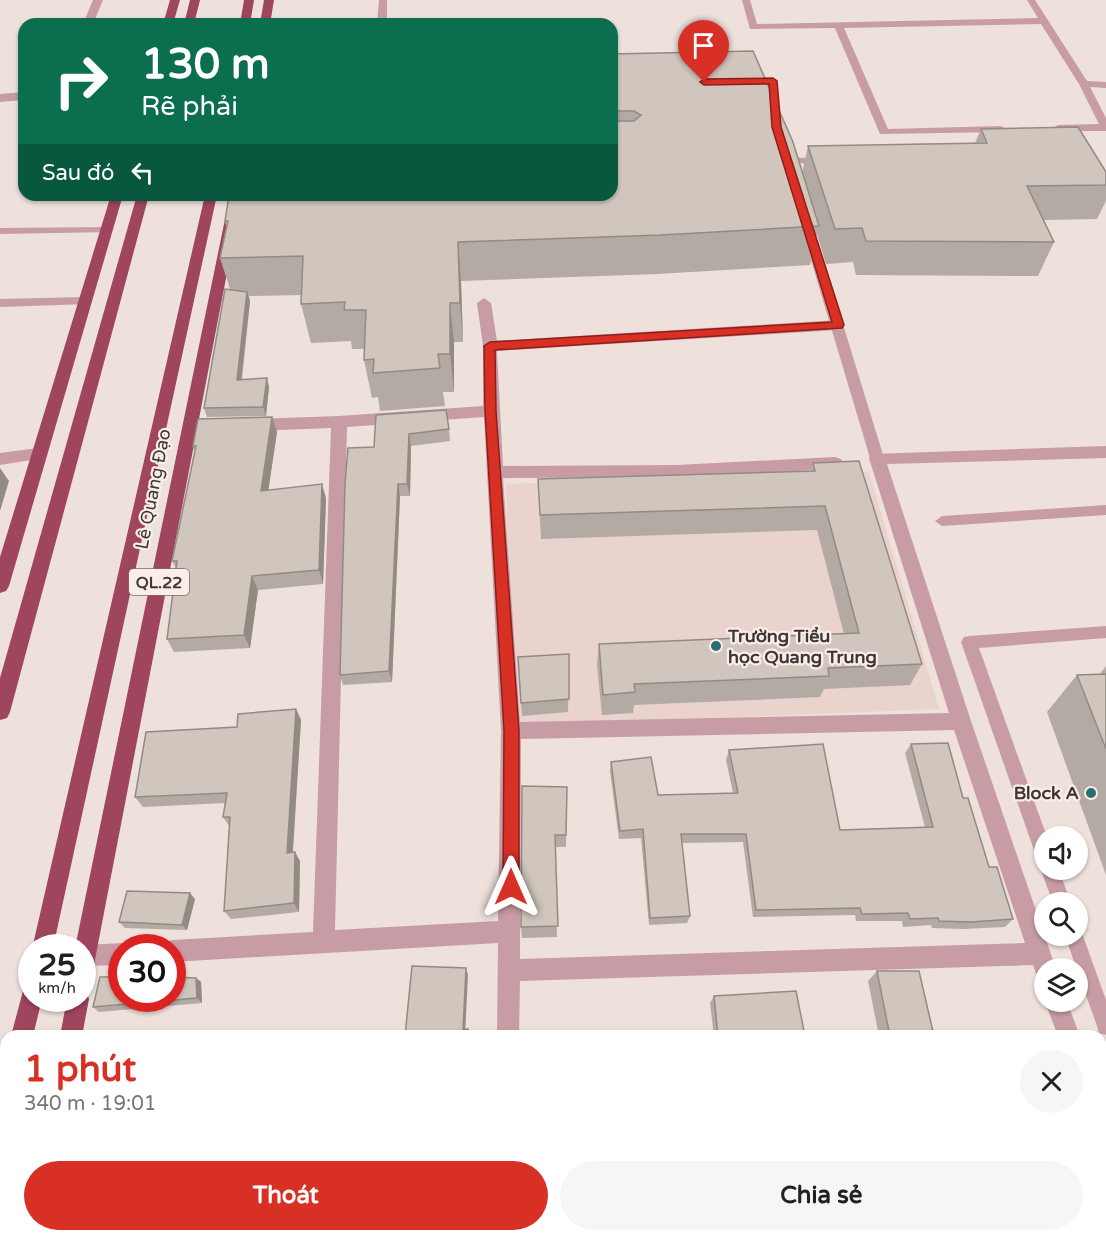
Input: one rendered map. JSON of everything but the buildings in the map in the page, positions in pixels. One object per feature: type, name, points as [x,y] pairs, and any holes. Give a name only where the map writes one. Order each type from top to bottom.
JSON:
[{"type":"highway","points":[[170,18],[175,0]]},
{"type":"highway","points":[[190,18],[195,0]]},
{"type":"highway","points":[[246,18],[249,0]]},
{"type":"highway","points":[[267,18],[269,0]]},
{"type":"highway","points":[[0,586],[115,201]]},
{"type":"highway","points":[[0,711],[140,201]]},
{"type":"highway","name":"Lê Quang Đạo","points":[[45,934],[210,201]]},
{"type":"highway","name":"Lê Quang Đạo","points":[[90,934],[196,426],[235,201]]},
{"type":"highway","points":[[23,1030],[28,1012]]},
{"type":"highway","points":[[72,1030],[76,1012]]},
{"type":"street","points":[[90,18],[98,0]]},
{"type":"street","points":[[0,98],[18,96]]},
{"type":"street","points":[[484,303],[490,346],[490,411],[511,731],[508,1030]]},
{"type":"street","points":[[490,346],[838,325]]},
{"type":"street","points":[[236,425],[339,422],[490,411]]},
{"type":"street","points":[[324,943],[339,422]]},
{"type":"street","points":[[1041,958],[961,721],[877,458],[1106,452]]},
{"type":"street","points":[[0,459],[38,454]]},
{"type":"street","points":[[495,472],[676,471],[835,463]]},
{"type":"street","points":[[511,731],[961,721]]},
{"type":"street","points":[[186,950],[510,931]]},
{"type":"street","points":[[510,970],[1034,961]]},
{"type":"street","points":[[1060,1012],[1067,1030]]},
{"type":"lane","points":[[382,18],[383,0]]},
{"type":"lane","points":[[746,0],[753,27],[1044,21]]},
{"type":"lane","points":[[1031,0],[1084,84],[1105,128],[1047,128]]},
{"type":"lane","points":[[838,24],[884,132],[1012,129]]},
{"type":"lane","points":[[738,81],[773,81],[776,127]]},
{"type":"lane","points":[[1084,84],[1106,85]]},
{"type":"lane","points":[[786,161],[842,163]]},
{"type":"lane","points":[[803,215],[877,458]]},
{"type":"lane","points":[[0,231],[106,230]]},
{"type":"lane","points":[[0,303],[85,301]]},
{"type":"lane","points":[[942,521],[1106,510]]},
{"type":"lane","points":[[1034,826],[969,642],[1106,632]]},
{"type":"lane","points":[[1078,946],[1106,1026]]},
{"type":"shaded area","name":"Trường Tiểu học Quang Trung","points":[[869,472],[939,709],[514,726],[506,484]]},
{"type":"place","name":"Trường Tiểu học Quang Trung","points":[[716,646]]},
{"type":"place","name":"Block A","points":[[1091,793]]},
{"type":"route","points":[[511,887],[511,731],[490,411],[490,346],[838,325],[776,127],[773,81],[704,82]]}]
